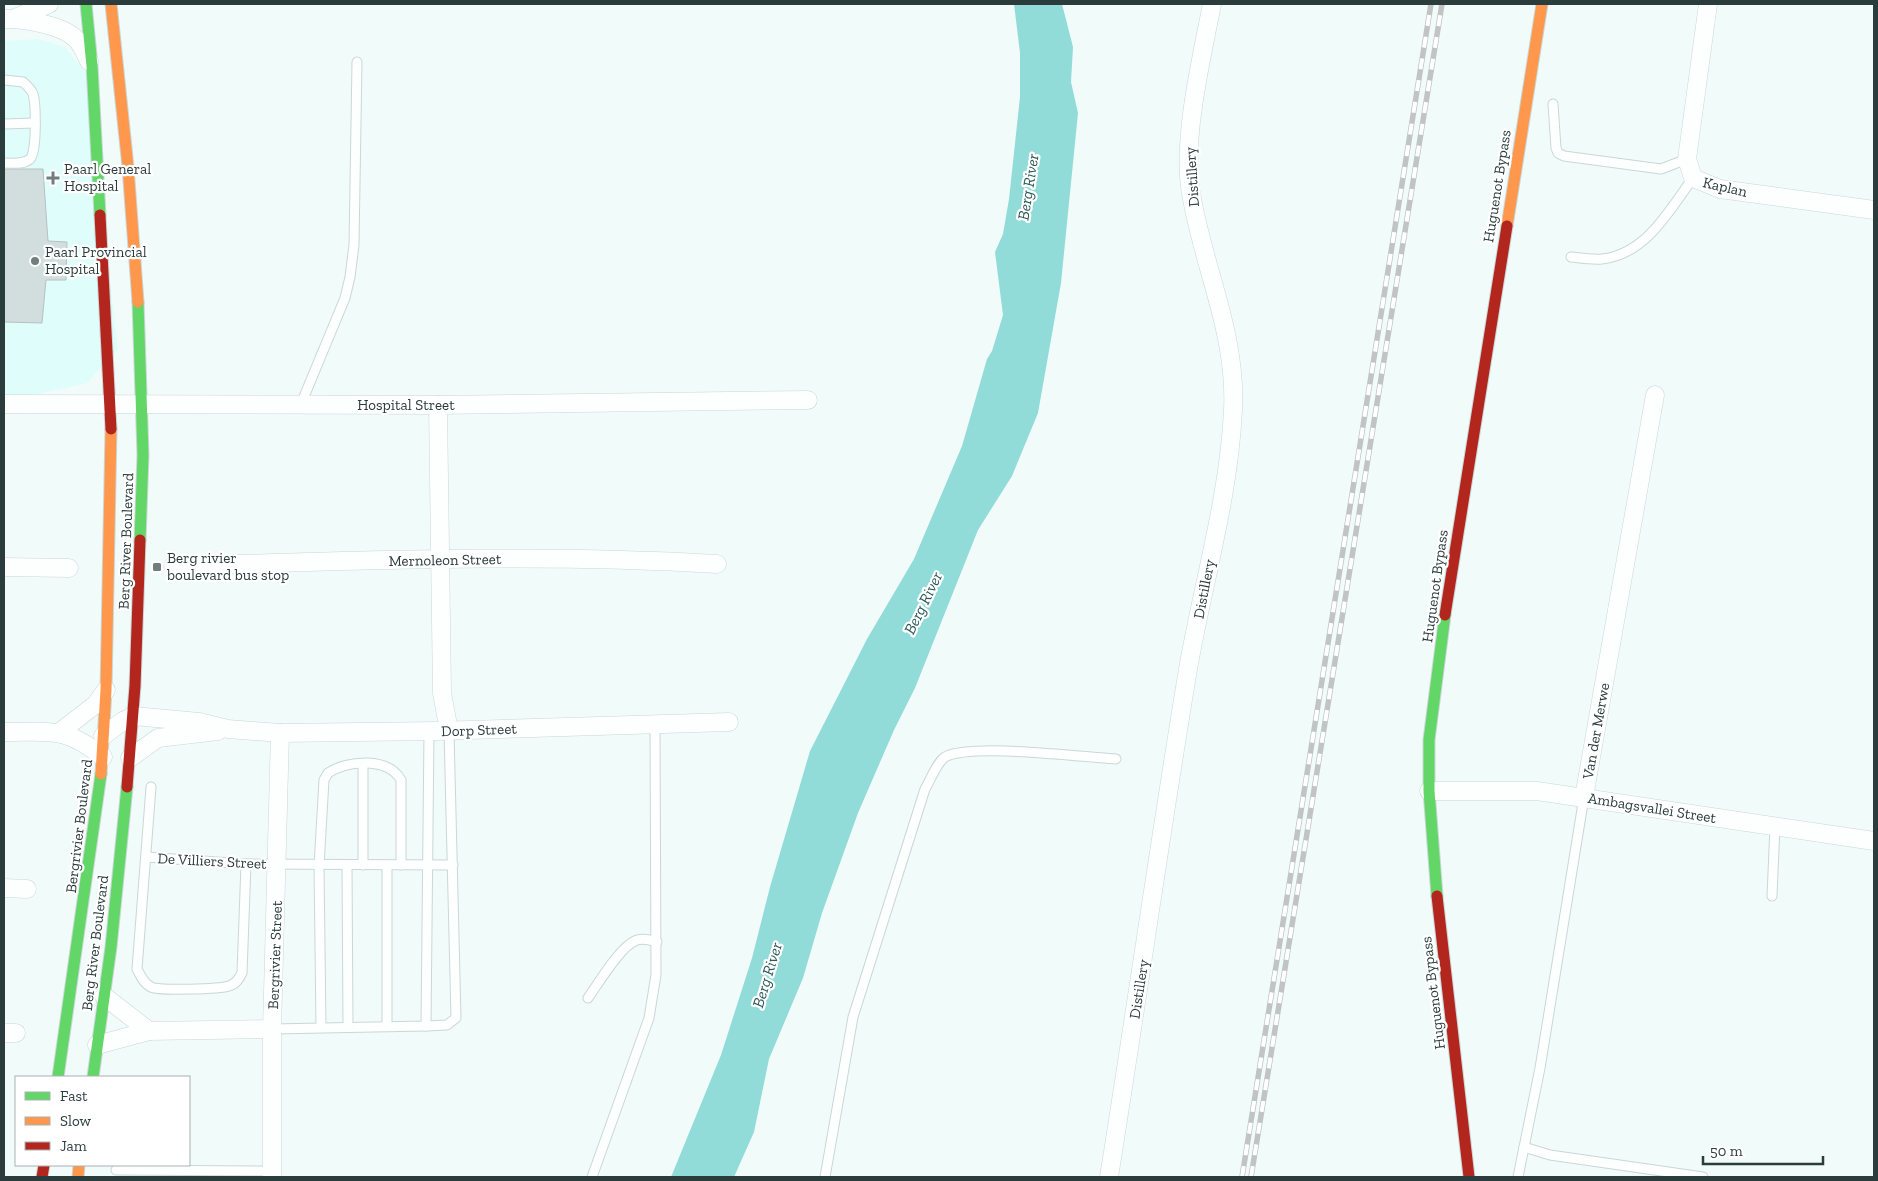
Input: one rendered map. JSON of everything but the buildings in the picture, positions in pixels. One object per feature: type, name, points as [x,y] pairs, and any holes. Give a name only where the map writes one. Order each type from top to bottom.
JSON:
[{"type":"street","points":[[9,19],[49,4]]},
{"type":"street","name":"Berg River Boulevard","points":[[86,4],[92,66],[112,443],[108,577]]},
{"type":"street","name":"Berg River Boulevard","points":[[93,1076],[104,996],[134,716],[143,442],[135,258],[120,83],[111,4]]},
{"type":"street","name":"Distillery","points":[[1109,1177],[1189,667],[1227,469],[1234,408],[1226,325],[1196,221],[1190,183],[1190,133],[1212,4]]},
{"type":"street","name":"Huguenot Bypass","points":[[1469,1177],[1433,866],[1428,791],[1429,740],[1444,619],[1542,4]]},
{"type":"street","name":"Kaplan","points":[[1708,4],[1686,160],[1693,178],[1720,189],[1874,210]]},
{"type":"street","points":[[9,19],[45,25],[74,36],[92,66]]},
{"type":"street","name":"Van der Merwe","points":[[1584,797],[1655,395]]},
{"type":"street","name":"Hospital Street","points":[[4,404],[438,405],[808,400]]},
{"type":"street","points":[[438,405],[442,693],[449,730]]},
{"type":"street","name":"Mernoleon Street","points":[[173,566],[440,559],[648,560],[718,564]]},
{"type":"street","points":[[4,567],[69,568]]},
{"type":"street","name":"Bergrivier Boulevard","points":[[58,1076],[80,937],[103,757],[108,577]]},
{"type":"street","points":[[60,732],[96,704],[106,690]]},
{"type":"street","points":[[429,731],[442,693]]},
{"type":"street","points":[[103,736],[123,721],[134,716]]},
{"type":"street","name":"Dorp Street","points":[[134,716],[199,722],[228,729],[280,733],[429,731],[729,722]]},
{"type":"street","name":"Dorp Street","points":[[130,758],[158,738],[228,729]]},
{"type":"street","points":[[4,732],[60,732],[80,740],[103,757]]},
{"type":"street","name":"Bergrivier Street","points":[[272,1174],[272,1029],[278,864],[280,733]]},
{"type":"street","name":"Ambagsvallei Street","points":[[1428,791],[1537,792],[1584,797],[1874,841]]},
{"type":"street","points":[[4,888],[27,889]]},
{"type":"street","points":[[104,996],[149,1031]]},
{"type":"street","points":[[97,1045],[149,1031],[272,1029]]},
{"type":"lane","points":[[302,404],[346,298],[350,277],[354,244],[358,62]]},
{"type":"lane","points":[[4,80],[23,82],[29,88],[34,96],[35,123],[33,156],[29,161],[21,163],[4,163]]},
{"type":"lane","points":[[1553,104],[1556,148],[1564,156],[1661,169],[1686,160]]},
{"type":"lane","points":[[4,124],[35,123]]},
{"type":"lane","points":[[1571,257],[1602,259],[1626,253],[1647,239],[1693,178]]},
{"type":"lane","points":[[592,1177],[649,1018],[656,975],[655,724]]},
{"type":"lane","points":[[272,1029],[447,1025],[456,1018],[449,730]]},
{"type":"lane","points":[[426,1026],[429,731]]},
{"type":"lane","points":[[825,1177],[853,1017],[925,789],[943,758],[957,753],[984,751],[1116,759]]},
{"type":"lane","points":[[362,764],[364,865]]},
{"type":"lane","points":[[321,1027],[319,866],[324,780],[328,773],[336,768],[362,764],[390,767],[396,771],[401,780],[401,865]]},
{"type":"lane","points":[[151,787],[138,969],[143,981],[153,988],[216,989],[230,986],[237,982],[242,973],[246,864]]},
{"type":"lane","name":"Van der Merwe","points":[[1518,1177],[1540,1068],[1584,797]]},
{"type":"lane","points":[[1772,896],[1775,826]]},
{"type":"lane","name":"De Villiers Street","points":[[146,857],[246,864],[319,866],[452,865]]},
{"type":"lane","points":[[348,865],[348,1026]]},
{"type":"lane","points":[[387,865],[387,1026]]},
{"type":"lane","points":[[588,998],[622,952],[636,940],[647,939],[657,942]]},
{"type":"lane","points":[[1524,1148],[1550,1155],[1703,1177]]},
{"type":"lane","points":[[116,1171],[272,1174]]},
{"type":"shaded area","name":"Paarl General Hospital","points":[[38,39],[65,47],[86,73],[118,349],[87,383],[24,397],[4,397],[4,41]]},
{"type":"water","name":"Berg River","points":[[1014,4],[1062,4],[1073,47],[1071,82],[1078,113],[1061,283],[1038,413],[1012,476],[978,530],[915,688],[894,730],[858,813],[822,913],[803,978],[769,1059],[754,1132],[734,1177],[671,1177],[721,1055],[752,958],[770,887],[810,751],[867,639],[914,559],[962,446],[987,359],[992,351],[1003,315],[995,252],[1003,234],[1009,199],[1020,97],[1020,53]]},
{"type":"railway","points":[[1242,1177],[1431,4]]},
{"type":"railway","points":[[1251,1177],[1442,4]]},
{"type":"traffic: fast","points":[[86,4],[92,66],[100,215]]},
{"type":"traffic: fast","points":[[138,302],[143,455],[140,540]]},
{"type":"traffic: fast","points":[[1437,896],[1429,791],[1429,740],[1445,615]]},
{"type":"traffic: fast","points":[[58,1076],[101,774]]},
{"type":"traffic: fast","points":[[93,1076],[111,947],[127,787]]},
{"type":"traffic: slow","points":[[111,4],[128,167],[138,302]]},
{"type":"traffic: slow","points":[[1507,226],[1542,4]]},
{"type":"traffic: slow","points":[[101,774],[106,690],[111,429]]},
{"type":"traffic: slow","points":[[78,1177],[79,1166]]},
{"type":"traffic: jam","points":[[100,215],[111,429]]},
{"type":"traffic: jam","points":[[1445,615],[1507,226]]},
{"type":"traffic: jam","points":[[127,787],[135,686],[140,540]]},
{"type":"traffic: jam","points":[[1437,896],[1469,1177]]},
{"type":"traffic: jam","points":[[42,1177],[44,1166]]},
{"type":"place","name":"Paarl General Hospital","points":[[53,178]]},
{"type":"place","name":"Paarl Provincial Hospital","points":[[35,261]]},
{"type":"place","name":"Berg rivier boulevard bus stop","points":[[157,567]]}]
